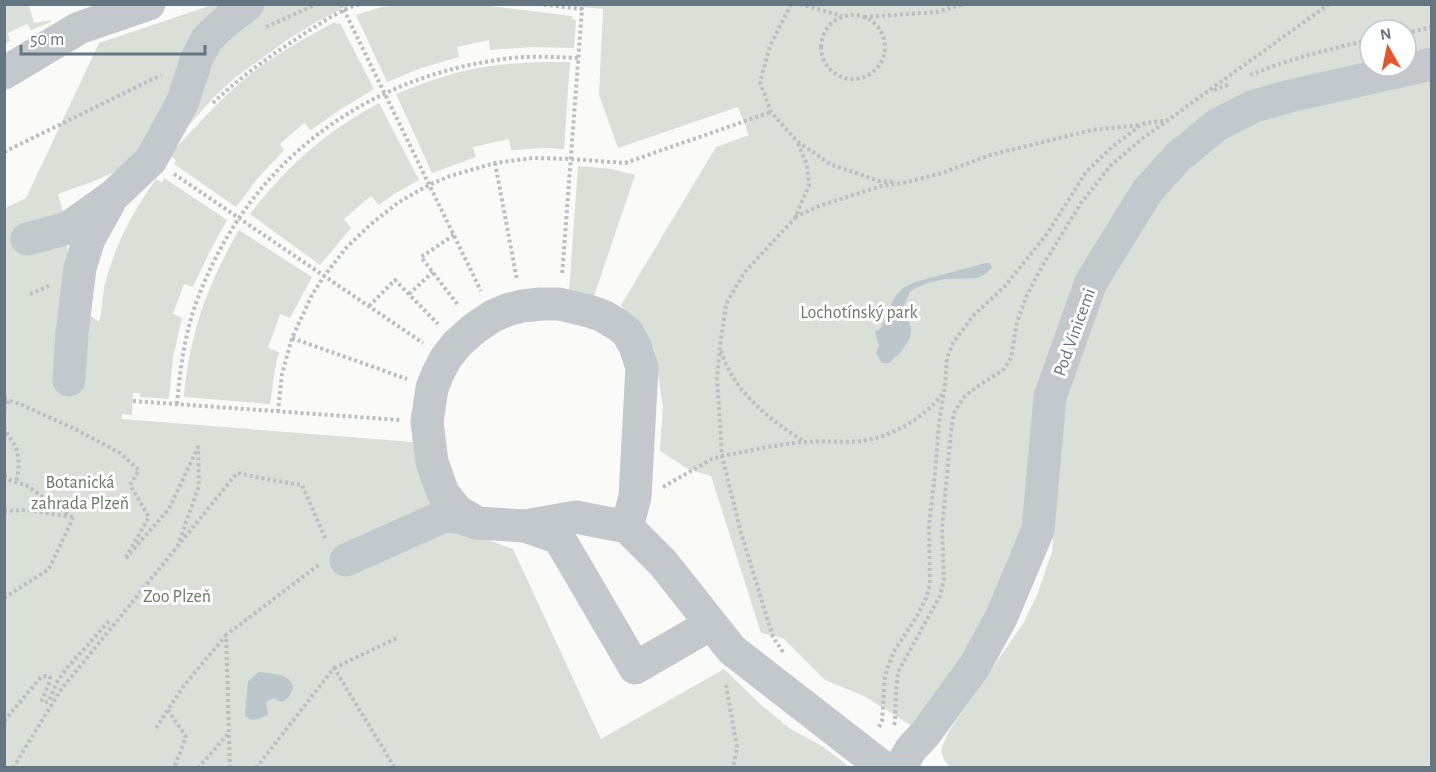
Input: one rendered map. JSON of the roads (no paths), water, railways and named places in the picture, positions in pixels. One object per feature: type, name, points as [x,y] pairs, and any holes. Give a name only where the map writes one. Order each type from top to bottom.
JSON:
[{"type":"street","points":[[4,73],[79,28],[148,4]]},
{"type":"street","points":[[27,239],[68,228],[113,196],[151,160],[183,101],[197,58],[207,39],[248,4]]},
{"type":"street","name":"Pod Vinicemi","points":[[880,761],[911,749],[925,734],[974,667],[1005,608],[1038,530],[1050,397],[1091,282],[1148,190],[1178,157],[1216,125],[1254,106],[1431,64]]},
{"type":"street","points":[[69,380],[80,268],[89,239],[113,196]]},
{"type":"street","points":[[478,524],[457,511],[442,493],[432,462],[427,423],[432,388],[446,358],[466,335],[494,316],[522,306],[559,304],[589,311],[618,325],[627,332],[635,346],[642,367],[635,497],[627,527]]},
{"type":"street","points":[[333,555],[448,516],[478,524],[525,526],[576,517],[627,527],[663,563],[732,650],[880,761]]},
{"type":"street","points":[[525,526],[559,538],[634,668],[711,624]]},
{"type":"park label","name":"Lochotínský park","points":[[859,312]]},
{"type":"park label","name":"Botanická zahrada Plzeň","points":[[80,492]]},
{"type":"park label","name":"Zoo Plzeň","points":[[177,596]]}]
